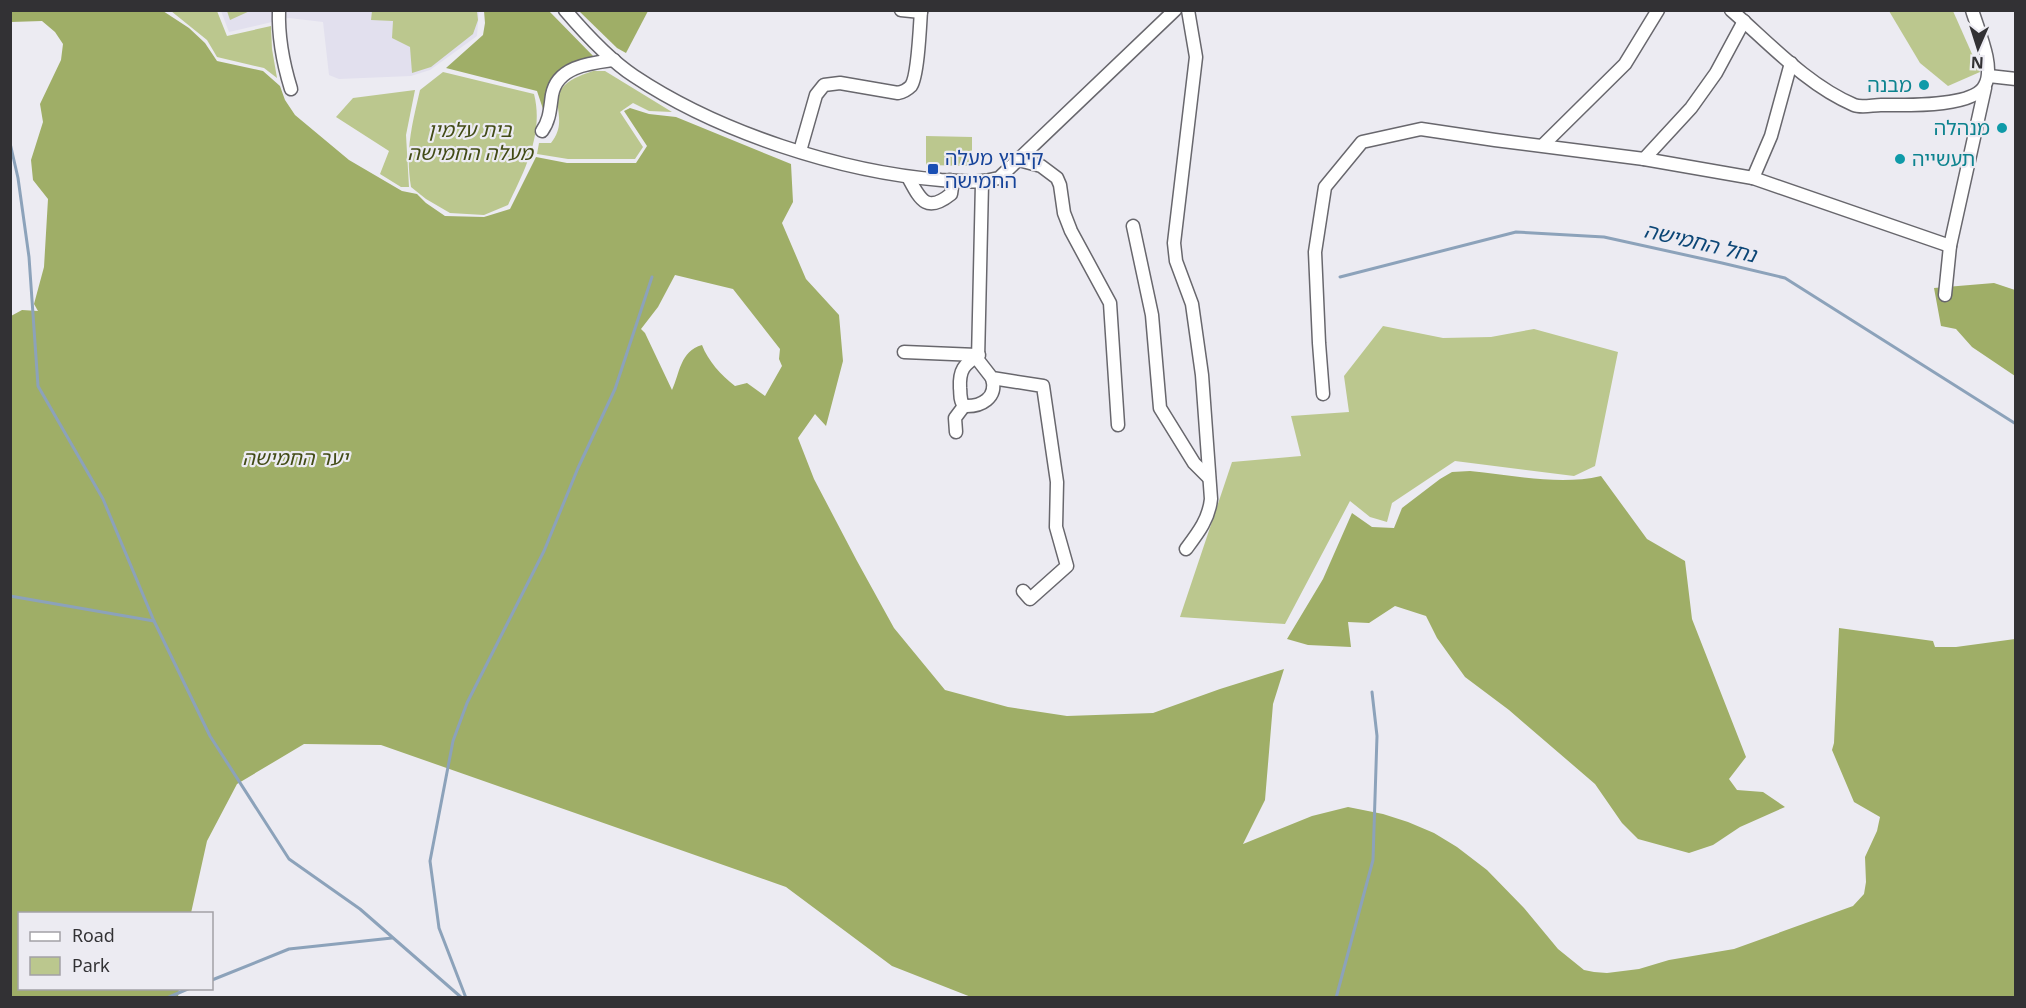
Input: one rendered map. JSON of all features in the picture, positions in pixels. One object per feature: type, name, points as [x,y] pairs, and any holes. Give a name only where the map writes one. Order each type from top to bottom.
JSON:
[{"type":"street","points":[[279,10],[283,65],[291,89]]},
{"type":"street","points":[[565,10],[631,75],[671,99],[738,129],[824,159],[908,177],[982,183],[999,178],[1175,10]]},
{"type":"street","points":[[800,151],[816,95],[824,85],[840,83],[898,93],[911,86],[916,71],[921,11],[901,10]]},
{"type":"street","points":[[1186,549],[1210,511],[1202,375],[1192,304],[1176,261],[1174,243],[1196,57],[1188,10]]},
{"type":"street","points":[[1543,145],[1625,64],[1658,10]]},
{"type":"street","points":[[1731,10],[1817,85],[1857,106],[1937,105],[1976,95],[1987,82],[2016,79]]},
{"type":"street","points":[[1946,295],[1950,246],[1987,82],[1987,61],[1972,10]]},
{"type":"street","points":[[1644,159],[1691,108],[1716,73],[1744,21]]},
{"type":"street","points":[[542,131],[547,125],[552,93],[558,81],[567,72],[583,65],[614,60]]},
{"type":"street","points":[[1753,178],[1771,135],[1791,63]]},
{"type":"street","points":[[1323,394],[1315,252],[1325,186],[1362,142],[1421,129],[1644,159],[1753,178],[1950,246]]},
{"type":"street","points":[[1019,160],[1041,166],[1057,178],[1064,213],[1071,231],[1110,303],[1118,425]]},
{"type":"street","points":[[908,177],[921,198],[932,205],[951,194],[950,180]]},
{"type":"street","points":[[978,355],[966,362],[961,370],[959,400],[964,406],[976,407],[985,403],[992,395],[994,385],[992,378],[978,360],[982,183]]},
{"type":"street","points":[[1133,226],[1152,315],[1160,408],[1194,462],[1209,478]]},
{"type":"street","points":[[904,352],[978,355]]},
{"type":"street","points":[[992,378],[1043,386],[1057,482],[1056,527],[1067,566],[1030,599],[1023,591]]},
{"type":"street","points":[[956,432],[955,418],[964,406]]},
{"type":"shaded area","points":[[479,10],[477,36],[430,70],[411,76],[339,79],[329,75],[323,22],[289,18],[229,32],[221,11]]},
{"type":"green space","name":"יער החמישה","points":[[11,10],[163,11],[189,28],[205,43],[217,61],[263,71],[280,86],[285,100],[295,115],[349,160],[402,191],[417,194],[445,216],[484,217],[510,209],[536,157],[567,163],[636,163],[647,146],[624,111],[630,108],[649,114],[676,117],[791,164],[793,202],[782,223],[806,279],[839,315],[843,361],[826,426],[815,414],[798,438],[814,479],[894,628],[945,690],[1008,707],[1067,716],[1153,713],[1284,669],[1273,704],[1265,800],[1243,844],[1312,816],[1348,807],[1408,822],[1434,833],[1487,870],[1524,908],[1558,949],[1584,970],[1607,973],[1639,969],[1669,960],[1734,949],[1853,906],[1864,894],[1865,857],[1877,831],[1880,817],[1854,802],[1832,750],[1839,628],[1933,641],[1935,647],[1956,647],[2015,639],[2015,997],[971,997],[892,966],[786,887],[381,745],[304,744],[237,784],[207,841],[191,912],[18,912],[18,990],[179,990],[178,997],[11,997],[11,316],[22,310],[38,311],[34,304],[44,267],[48,199],[33,180],[31,160],[43,122],[40,104],[61,60],[63,44],[55,32],[42,21],[11,22]],"holes":[[[675,275],[733,289],[780,349],[779,359],[782,366],[765,396],[747,383],[735,386],[716,367],[702,345],[685,357],[672,390],[641,329],[658,307]]]},
{"type":"green space","points":[[227,10],[252,10],[230,20],[227,11]]},
{"type":"green space","points":[[171,11],[217,11],[227,36],[271,26],[277,78],[264,68],[217,57],[207,40]]},
{"type":"green space","points":[[372,11],[477,11],[478,20],[473,34],[431,67],[412,73],[410,47],[392,38],[393,21],[371,20]]},
{"type":"green space","points":[[484,11],[549,11],[597,60],[559,74],[549,83],[545,115],[537,91],[446,68],[483,35]]},
{"type":"green space","points":[[579,11],[648,11],[626,53],[617,48]]},
{"type":"green space","points":[[1889,11],[1953,11],[1980,72],[1948,86],[1920,63]]},
{"type":"green space","points":[[593,71],[605,71],[672,112],[649,111],[633,103],[620,112],[643,147],[635,159],[568,159],[537,154],[539,143],[551,143],[557,132],[559,95],[563,86]]},
{"type":"green space","name":"בית עלמין מעלה החמישה","points":[[443,72],[534,94],[537,123],[535,137],[521,178],[508,205],[484,215],[450,213],[411,187],[409,149],[420,90]]},
{"type":"green space","points":[[415,90],[406,135],[409,187],[401,187],[380,174],[389,151],[336,117],[353,98]]},
{"type":"green space","points":[[926,136],[972,137],[972,166],[926,165]]},
{"type":"green space","points":[[1994,283],[2015,290],[2015,376],[1972,347],[1956,329],[1941,326],[1934,288]]},
{"type":"green space","points":[[1383,326],[1443,338],[1491,337],[1534,329],[1618,352],[1595,466],[1574,476],[1455,461],[1392,503],[1387,522],[1370,517],[1350,501],[1285,624],[1180,617],[1232,462],[1301,456],[1291,416],[1349,412],[1344,376]]},
{"type":"green space","points":[[1470,471],[1552,480],[1601,476],[1647,539],[1685,561],[1692,619],[1746,757],[1729,779],[1737,790],[1763,792],[1785,807],[1740,827],[1713,845],[1689,853],[1638,839],[1622,823],[1595,784],[1509,710],[1465,677],[1437,638],[1426,616],[1395,606],[1369,623],[1348,622],[1351,647],[1308,645],[1287,639],[1323,579],[1352,513],[1372,527],[1394,528],[1402,508],[1440,479],[1452,472]]},
{"type":"waterway","points":[[10,143],[18,178],[29,257],[38,386],[103,499],[154,621],[210,736],[289,859],[360,909],[462,998]]},
{"type":"waterway","name":"נחל החמישה","points":[[1340,277],[1516,232],[1604,237],[1785,278],[2016,424]]},
{"type":"waterway","points":[[466,998],[439,928],[430,861],[453,741],[467,703],[544,551],[578,468],[615,389],[652,277]]},
{"type":"waterway","points":[[10,596],[154,621]]},
{"type":"waterway","points":[[1336,998],[1373,860],[1377,736],[1372,692]]},
{"type":"waterway","points":[[213,980],[289,949],[392,938]]},
{"type":"waterway","points":[[167,998],[185,990]]},
{"type":"place","name":"מבנה","points":[[1924,85]]},
{"type":"place","name":"מנהלה","points":[[2002,128]]},
{"type":"place","name":"תעשייה","points":[[1900,159]]},
{"type":"place","name":"קיבוץ מעלה החמישה","points":[[933,169]]}]
